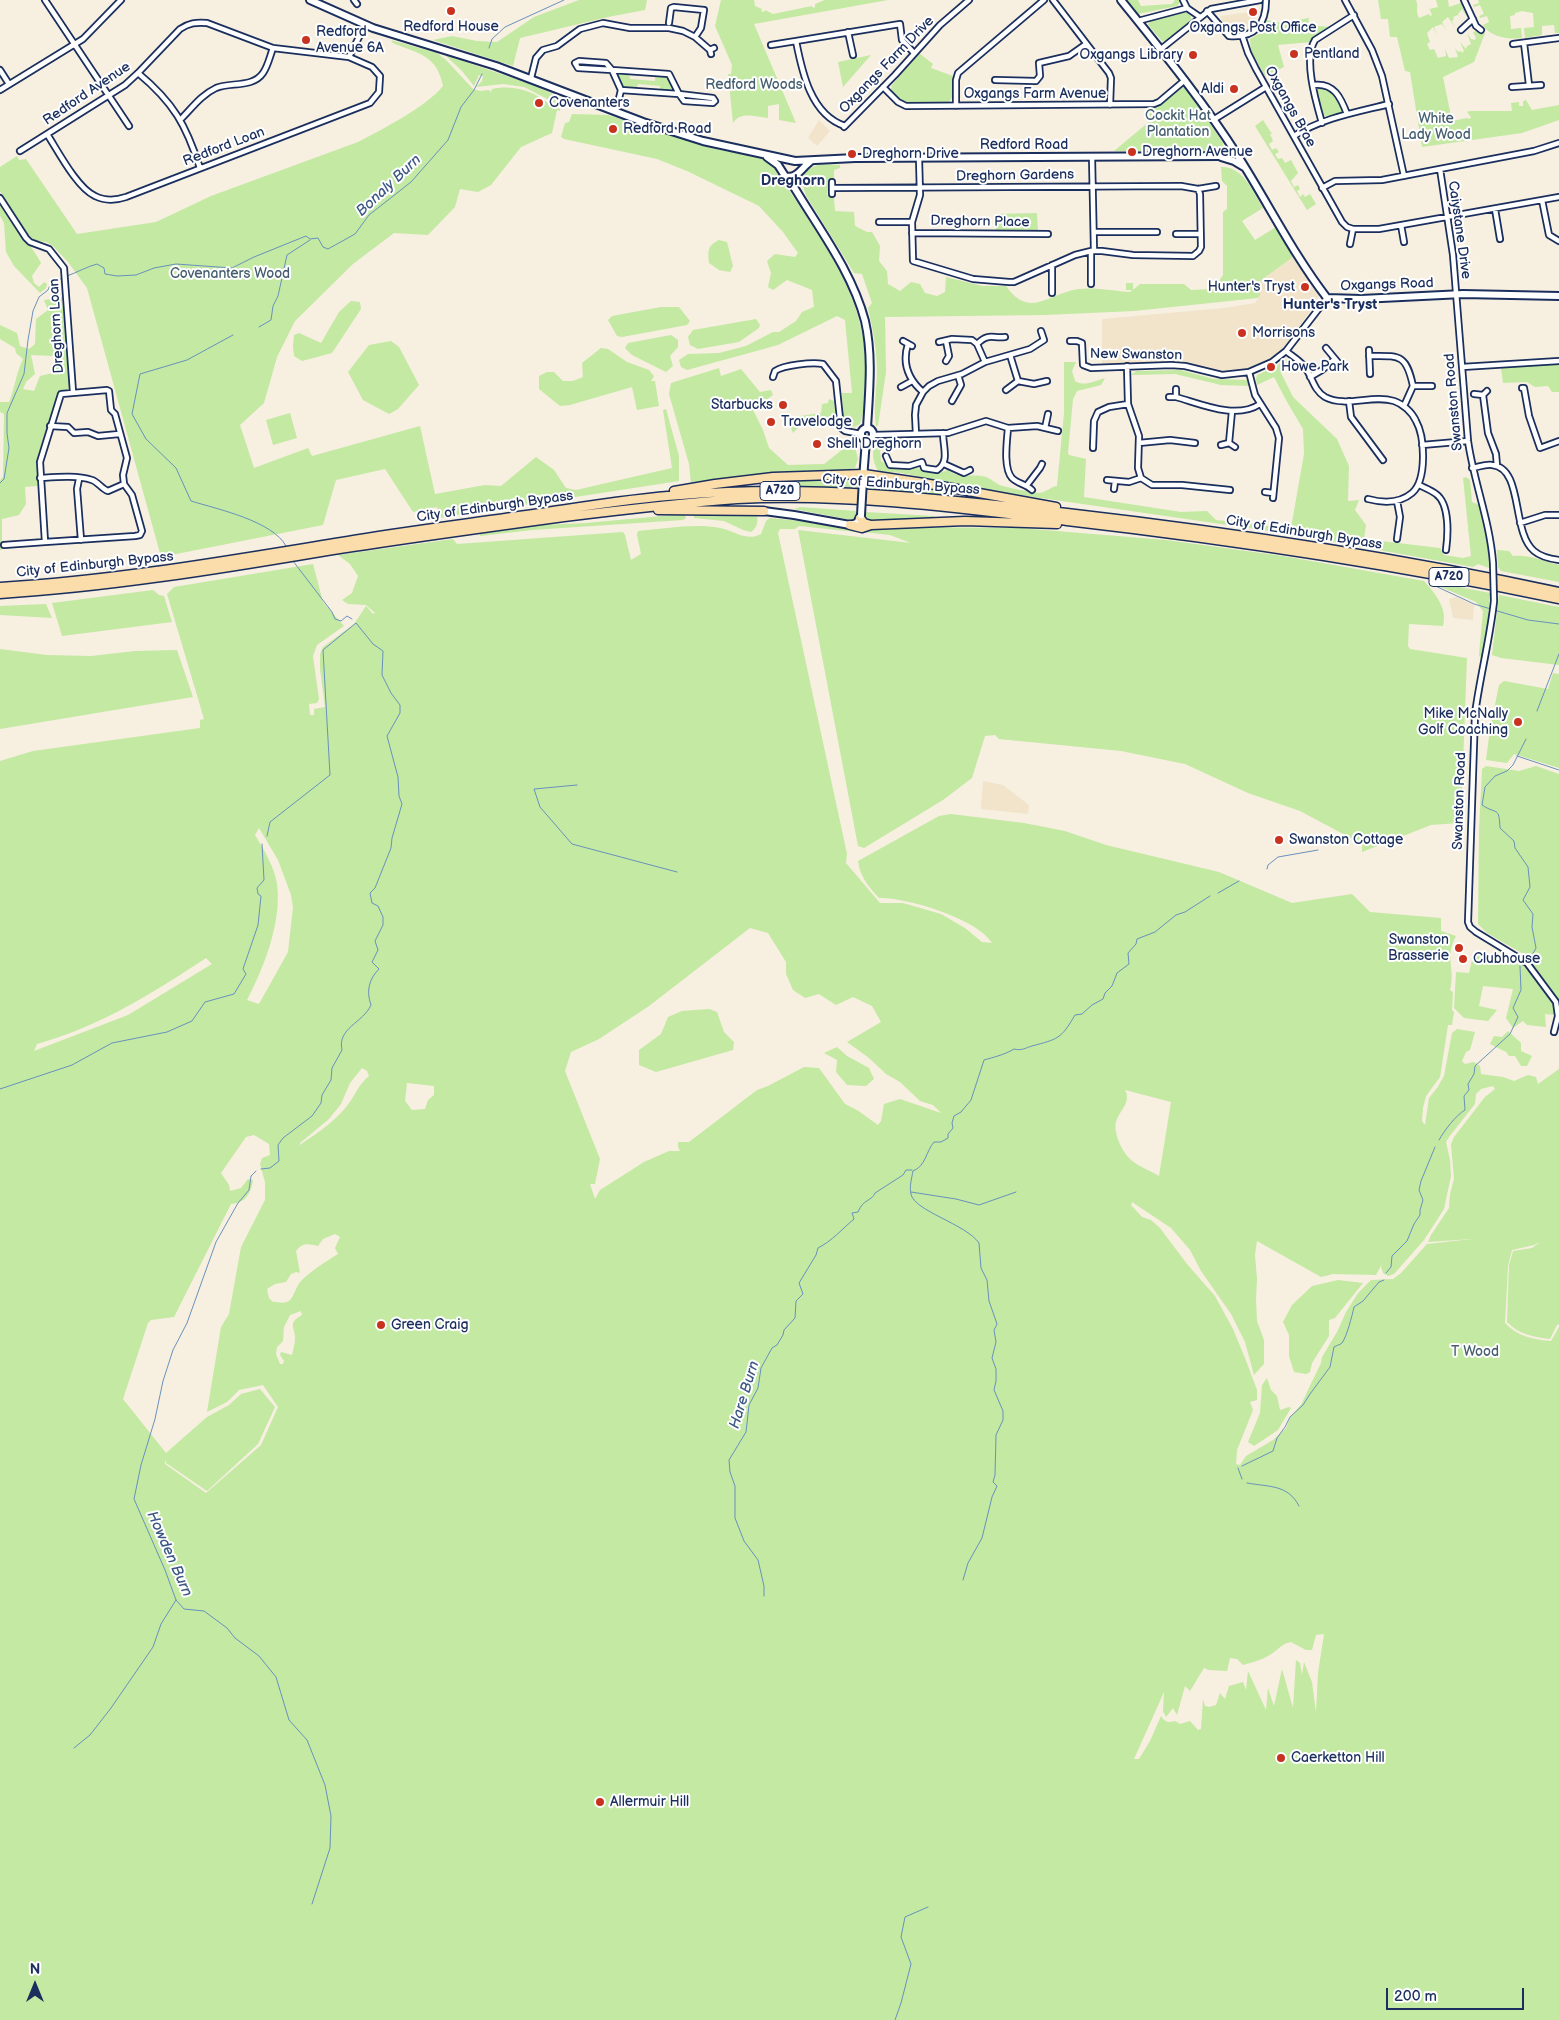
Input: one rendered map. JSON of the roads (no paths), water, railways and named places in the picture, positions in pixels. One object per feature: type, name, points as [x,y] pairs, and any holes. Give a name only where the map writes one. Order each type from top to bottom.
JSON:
[{"type":"highway","points":[[591,506],[715,484],[773,477],[863,477],[924,483],[1138,525]]},
{"type":"highway","name":"City of Edinburgh Bypass","points":[[0,587],[154,572],[367,538],[591,506],[680,495],[752,491],[802,492],[998,505],[1354,553],[1559,592]]},
{"type":"highway","name":"City of Edinburgh Bypass","points":[[0,594],[63,590],[158,579],[393,541],[694,502],[741,499],[796,499],[853,500],[1138,525],[1367,562],[1559,599]]},
{"type":"highway","points":[[578,516],[683,510],[764,511]]},
{"type":"highway","points":[[860,517],[864,523],[871,525]]},
{"type":"highway","points":[[850,525],[862,528],[871,525],[965,521],[1138,525]]},
{"type":"main road","name":"Oxgangs Road","points":[[1121,0],[1161,49],[1214,120],[1327,298],[1379,298],[1456,294],[1559,296]]},
{"type":"main road","points":[[314,1],[365,25],[531,78],[616,111],[703,141],[795,161],[799,168],[797,174],[799,196]]},
{"type":"main road","points":[[1218,156],[1226,152],[1229,144]]},
{"type":"main road","name":"Redford Road","points":[[795,161],[838,158],[1218,156],[1237,154]]},
{"type":"main road","points":[[764,155],[773,160],[783,174],[788,177],[846,271],[865,323],[870,364],[867,428],[861,434],[866,440],[860,517],[857,523],[850,525],[764,511]]},
{"type":"main road","points":[[1218,156],[1234,161],[1246,169]]},
{"type":"main road","points":[[781,169],[787,160]]},
{"type":"main road","points":[[788,177],[797,174],[811,161]]},
{"type":"main road","points":[[866,440],[873,435],[872,431],[867,428]]},
{"type":"street","points":[[45,0],[128,126]]},
{"type":"street","points":[[0,90],[74,45],[91,32],[121,0]]},
{"type":"street","name":"Oxgangs Farm Drive","points":[[796,41],[801,69],[819,107],[830,120],[844,126],[940,25],[969,0]]},
{"type":"street","points":[[956,106],[956,80],[958,73],[1044,0]]},
{"type":"street","points":[[1053,0],[1110,75],[1110,105]]},
{"type":"street","points":[[1183,0],[1186,8],[1200,17]]},
{"type":"street","points":[[1161,49],[1207,11],[1216,7],[1244,1],[1260,0]]},
{"type":"street","points":[[1207,11],[1229,36],[1254,33],[1259,29],[1266,0]]},
{"type":"street","points":[[1345,0],[1372,50],[1382,76],[1404,176]]},
{"type":"street","points":[[1464,0],[1473,19],[1481,30]]},
{"type":"street","points":[[670,23],[671,8],[704,10],[701,28],[695,37]]},
{"type":"street","points":[[1138,20],[1186,8]]},
{"type":"street","points":[[1322,123],[1310,64],[1311,46],[1315,40],[1354,15]]},
{"type":"street","points":[[1461,30],[1473,19]]},
{"type":"street","name":"Redford Avenue","points":[[20,151],[108,96],[138,73],[180,29],[188,24],[197,22],[207,23],[273,48],[349,57]]},
{"type":"street","points":[[531,78],[539,54],[543,50],[557,46],[580,28],[603,23],[612,23],[630,28],[669,28],[683,31],[695,37],[711,51]]},
{"type":"street","points":[[771,45],[906,23]]},
{"type":"street","points":[[900,24],[902,40],[914,53]]},
{"type":"street","points":[[349,57],[365,25]]},
{"type":"street","points":[[848,32],[853,55]]},
{"type":"street","name":"Oxgangs Brae","points":[[1242,35],[1248,53],[1322,188],[1342,222],[1347,227],[1353,228]]},
{"type":"street","points":[[1514,44],[1559,38]]},
{"type":"street","points":[[1524,43],[1529,86]]},
{"type":"street","points":[[995,80],[1036,81],[1040,76],[1039,62],[1069,56],[1086,44]]},
{"type":"street","points":[[181,119],[201,98],[217,88],[258,79],[273,48]]},
{"type":"street","name":"Redford Loan","points":[[47,134],[81,184],[90,193],[101,198],[114,199],[126,197],[374,100],[380,88],[378,73],[367,64],[349,57]]},
{"type":"street","points":[[616,111],[621,90],[612,70],[606,63],[579,61],[575,65],[578,68],[612,70],[669,74],[679,94],[684,101],[713,104],[715,101],[713,98],[679,94],[621,90]]},
{"type":"street","points":[[0,70],[9,84]]},
{"type":"street","points":[[138,73],[162,95],[181,119],[200,168]]},
{"type":"street","name":"Oxgangs Farm Avenue","points":[[883,87],[902,105],[1156,104],[1185,80]]},
{"type":"street","points":[[1313,84],[1322,85],[1338,93],[1347,114]]},
{"type":"street","points":[[1512,88],[1541,85]]},
{"type":"street","points":[[1214,120],[1266,87]]},
{"type":"street","points":[[1294,136],[1307,128],[1347,114],[1389,104]]},
{"type":"street","points":[[1322,188],[1337,181],[1368,181],[1404,176],[1539,150],[1559,143]]},
{"type":"street","points":[[1091,284],[1094,232],[1092,157]]},
{"type":"street","points":[[918,158],[920,188],[919,200],[912,222],[912,258],[914,262],[973,280],[1014,282],[1052,265],[1093,251],[1133,255],[1193,256],[1200,247],[1198,189],[1216,186]]},
{"type":"street","name":"Caiystane Drive","points":[[1440,169],[1448,217],[1456,294]]},
{"type":"street","points":[[832,182],[832,194]]},
{"type":"street","name":"Dreghorn Gardens","points":[[832,188],[1187,186],[1198,189]]},
{"type":"street","points":[[1350,244],[1353,228],[1374,229],[1401,225],[1559,197]]},
{"type":"street","name":"Dreghorn Loan","points":[[0,198],[26,238],[30,242],[52,251],[65,271],[73,392]]},
{"type":"street","points":[[1542,200],[1549,235],[1559,241]]},
{"type":"street","points":[[1495,208],[1500,239]]},
{"type":"street","points":[[879,222],[912,222]]},
{"type":"street","points":[[1401,225],[1404,242]]},
{"type":"street","points":[[1094,232],[1149,234],[1156,232]]},
{"type":"street","name":"Dreghorn Place","points":[[912,233],[1048,234]]},
{"type":"street","points":[[1176,234],[1200,234]]},
{"type":"street","points":[[1052,265],[1052,293]]},
{"type":"street","name":"Swanston Road","points":[[1456,294],[1468,441],[1472,468],[1488,521],[1493,563],[1494,601],[1491,628],[1475,714],[1468,922],[1470,927],[1476,932],[1526,964],[1556,1002],[1558,1016],[1554,1032]]},
{"type":"street","name":"New Swanston","points":[[1082,343],[1083,365],[1093,368],[1179,365],[1222,375],[1249,372],[1272,362],[1286,351],[1327,298]]},
{"type":"street","points":[[916,434],[915,409],[923,392],[935,382],[958,375],[984,362],[1030,349],[1044,340],[1042,331]]},
{"type":"street","points":[[977,344],[987,337],[1005,337]]},
{"type":"street","points":[[940,342],[969,339],[977,344],[984,362]]},
{"type":"street","name":"New Swanston","points":[[1082,343],[1088,339]]},
{"type":"street","name":"New Swanston","points":[[1070,341],[1077,340],[1082,343]]},
{"type":"street","points":[[903,341],[910,345],[905,361],[912,381],[923,392]]},
{"type":"street","points":[[946,341],[949,356],[946,361]]},
{"type":"street","points":[[1326,348],[1341,366]]},
{"type":"street","points":[[1369,350],[1370,374]]},
{"type":"street","points":[[1286,351],[1305,367],[1315,387],[1326,397],[1349,401],[1384,399],[1404,406],[1418,423],[1422,445],[1423,469],[1419,485],[1414,492],[1397,501],[1378,504],[1368,499]]},
{"type":"street","points":[[1010,355],[1018,381]]},
{"type":"street","points":[[1369,356],[1396,356],[1405,363],[1413,386],[1404,406]]},
{"type":"street","points":[[1310,376],[1322,370],[1335,359]]},
{"type":"street","points":[[1462,367],[1559,361]]},
{"type":"street","points":[[780,362],[781,368]]},
{"type":"street","points":[[773,377],[775,371],[781,368],[818,363],[826,366],[835,377],[837,385],[841,428],[845,431],[861,434]]},
{"type":"street","points":[[1127,366],[1128,404],[1137,427],[1139,443],[1138,468],[1141,478],[1152,485],[1182,485],[1222,493],[1230,490]]},
{"type":"street","points":[[1249,372],[1255,395],[1276,428],[1279,438],[1273,496],[1265,492]]},
{"type":"street","points":[[952,400],[953,394],[961,386],[958,375]]},
{"type":"street","points":[[901,388],[912,381]]},
{"type":"street","points":[[1006,390],[1018,381],[1034,384],[1047,381]]},
{"type":"street","points":[[1413,386],[1432,386]]},
{"type":"street","points":[[1522,388],[1524,388],[1529,416],[1543,455]]},
{"type":"street","points":[[1176,389],[1176,397]]},
{"type":"street","points":[[4,545],[81,540],[140,534],[141,527],[132,496],[124,484],[123,475],[127,458],[115,414],[111,410],[109,391],[61,394],[41,456],[40,478],[45,542]]},
{"type":"street","points":[[1474,394],[1485,393],[1488,433],[1496,454],[1497,466]]},
{"type":"street","points":[[1169,397],[1232,410],[1248,410],[1260,404]]},
{"type":"street","points":[[1349,401],[1351,417],[1383,460]]},
{"type":"street","points":[[1093,448],[1096,441],[1094,421],[1096,411],[1128,404]]},
{"type":"street","points":[[1229,443],[1232,410]]},
{"type":"street","points":[[1046,428],[1048,414]]},
{"type":"street","points":[[873,435],[943,434],[986,421],[1008,428],[1037,426],[1058,431]]},
{"type":"street","points":[[50,426],[68,427],[74,433],[88,432],[98,436],[119,434]]},
{"type":"street","points":[[1008,428],[1006,465],[1012,478],[1027,485],[1032,490]]},
{"type":"street","points":[[886,456],[890,465],[909,466],[922,462],[924,468],[934,471],[944,464],[943,434]]},
{"type":"street","points":[[1188,442],[1189,435]]},
{"type":"street","points":[[1139,443],[1170,440],[1195,443]]},
{"type":"street","points":[[1422,445],[1468,441]]},
{"type":"street","points":[[1540,448],[1559,441]]},
{"type":"street","points":[[1221,446],[1229,443]]},
{"type":"street","points":[[1229,443],[1235,447]]},
{"type":"street","points":[[1373,458],[1378,453]]},
{"type":"street","points":[[944,464],[964,473],[970,470]]},
{"type":"street","points":[[1027,485],[1042,464]]},
{"type":"street","points":[[1472,468],[1497,466],[1508,475],[1520,523],[1528,545],[1533,551],[1559,560]]},
{"type":"street","points":[[40,478],[71,476],[95,481],[108,491],[124,484]]},
{"type":"street","points":[[1006,482],[1012,478]]},
{"type":"street","points":[[1107,480],[1129,482],[1141,478]]},
{"type":"street","points":[[79,479],[77,489],[81,540]]},
{"type":"street","points":[[1114,489],[1115,481]]},
{"type":"street","points":[[1419,485],[1436,494],[1444,504],[1447,526],[1444,544],[1446,550]]},
{"type":"street","points":[[1391,533],[1397,537],[1400,517],[1397,501]]},
{"type":"street","points":[[1520,523],[1545,515],[1559,515]]},
{"type":"waterway","points":[[489,48],[492,39],[505,27],[564,0]]},
{"type":"waterway","name":"Bonaly Burn","points":[[67,276],[97,264],[104,268],[105,274],[117,276],[136,275],[154,268],[176,264],[232,268],[306,236],[310,239],[318,238],[323,247],[328,249],[355,234],[369,215],[411,182],[448,140],[461,107],[474,90],[482,74]]},
{"type":"waterway","name":"Howden Burn","points":[[259,327],[271,320],[287,255],[310,240]]},
{"type":"waterway","name":"Bonaly Burn","points":[[0,483],[4,479],[9,448],[7,413],[24,374],[33,311],[39,297],[48,290],[50,285],[64,277]]},
{"type":"waterway","name":"Howden Burn","points":[[233,335],[187,360],[140,374],[132,414],[146,439],[176,468],[191,501],[229,512],[257,523],[279,537],[286,546]]},
{"type":"waterway","name":"Howden Burn","points":[[293,561],[332,612],[335,619],[341,621],[347,616],[352,619]]},
{"type":"waterway","points":[[1429,583],[1474,604],[1491,609]]},
{"type":"waterway","points":[[1494,610],[1528,620],[1559,624]]},
{"type":"waterway","name":"Howden Burn","points":[[261,1169],[270,1168],[279,1161],[278,1145],[283,1138],[312,1116],[321,1103],[322,1095],[331,1080],[332,1068],[342,1050],[341,1042],[343,1036],[371,1005],[369,986],[379,969],[372,962],[378,950],[375,941],[383,925],[383,917],[378,906],[372,903],[370,893],[375,888],[391,848],[402,804],[399,796],[398,777],[387,736],[400,713],[400,705],[391,693],[382,675],[383,651],[373,644],[356,623],[323,650],[330,775],[270,822],[267,836]]},
{"type":"waterway","points":[[1537,711],[1559,654]]},
{"type":"waterway","points":[[1526,739],[1513,765],[1507,771],[1495,776],[1485,787],[1482,805],[1498,814],[1500,828],[1514,841],[1515,848],[1528,867],[1530,887],[1523,900],[1533,914],[1532,927],[1536,948],[1531,957]]},
{"type":"waterway","points":[[1517,756],[1559,770]]},
{"type":"waterway","points":[[577,785],[534,789],[540,807],[572,844],[677,872]]},
{"type":"waterway","points":[[0,1089],[72,1065],[112,1043],[167,1032],[192,1021],[205,1002],[234,994],[246,974],[243,969],[258,925],[261,896],[258,894],[257,888],[264,880],[262,844]]},
{"type":"waterway","points":[[1267,869],[1268,865],[1278,857],[1318,850]]},
{"type":"waterway","points":[[1218,893],[1239,881]]},
{"type":"waterway","points":[[963,1580],[968,1563],[982,1538],[992,1497],[997,1486],[993,1482],[995,1475],[996,1435],[1003,1420],[1003,1411],[994,1390],[996,1369],[992,1358],[996,1342],[994,1330],[997,1324],[989,1301],[987,1280],[981,1268],[979,1243],[963,1230],[930,1212],[914,1200],[910,1188],[913,1171],[921,1166],[934,1142],[941,1142],[948,1138],[948,1134],[953,1128],[954,1116],[961,1112],[971,1100],[984,1060],[1014,1049],[1019,1050],[1048,1042],[1058,1037],[1075,1015],[1082,1014],[1092,1005],[1103,999],[1105,993],[1112,986],[1117,973],[1129,964],[1128,953],[1136,944],[1137,939],[1155,932],[1176,915],[1185,912],[1210,896]]},
{"type":"waterway","points":[[1439,1140],[1450,1124],[1465,1110],[1464,1096],[1469,1090],[1468,1084],[1474,1074],[1475,1066],[1510,1034],[1518,1017],[1513,1008],[1521,990],[1520,966]]},
{"type":"waterway","points":[[1386,1273],[1391,1267],[1392,1256],[1407,1241],[1420,1215],[1423,1200],[1419,1190],[1435,1147]]},
{"type":"waterway","name":"Hare Burn","points":[[764,1596],[764,1586],[758,1560],[744,1541],[735,1518],[735,1486],[730,1472],[729,1460],[746,1432],[749,1405],[758,1388],[761,1368],[772,1348],[777,1345],[784,1330],[795,1318],[796,1301],[803,1294],[799,1283],[816,1255],[818,1248],[854,1219],[852,1213],[858,1212],[862,1205],[872,1198],[875,1193],[903,1175],[906,1170],[912,1170]]},
{"type":"waterway","name":"Howden Burn","points":[[256,1171],[251,1176],[249,1190],[238,1203],[216,1242],[187,1323],[173,1350],[141,1465],[134,1499],[176,1600],[184,1609],[204,1611],[259,1656],[276,1677],[289,1720],[307,1740],[325,1785],[331,1816],[330,1848],[312,1904]]},
{"type":"waterway","points":[[911,1192],[956,1199],[979,1205],[1016,1192]]},
{"type":"waterway","points":[[1242,1466],[1273,1451],[1277,1438],[1290,1417],[1303,1405],[1330,1367],[1334,1347],[1341,1344],[1344,1340],[1354,1307],[1363,1301],[1379,1282],[1384,1280]]},
{"type":"waterway","points":[[1238,1468],[1242,1479]]},
{"type":"waterway","points":[[1247,1483],[1283,1490],[1299,1506]]},
{"type":"waterway","points":[[74,1748],[90,1735],[111,1708],[153,1647],[161,1624],[176,1600]]},
{"type":"waterway","points":[[895,2020],[911,1964],[901,1937],[905,1917],[928,1907]]},
{"type":"place","name":"Redford House","points":[[451,11]]},
{"type":"place","name":"Oxgangs Post Office","points":[[1253,12]]},
{"type":"place","name":"Redford Avenue 6A","points":[[306,40]]},
{"type":"place","name":"Pentland","points":[[1294,54]]},
{"type":"place","name":"Oxgangs Library","points":[[1193,55]]},
{"type":"place","name":"Aldi","points":[[1234,89]]},
{"type":"place","name":"Covenanters","points":[[539,103]]},
{"type":"place","name":"Redford Road","points":[[613,129]]},
{"type":"place","name":"Dreghorn Avenue","points":[[1132,152]]},
{"type":"place","name":"Dreghorn Drive","points":[[852,154]]},
{"type":"place","name":"Hunter's Tryst","points":[[1305,287]]},
{"type":"place","name":"Morrisons","points":[[1242,333]]},
{"type":"place","name":"Howe Park","points":[[1271,367]]},
{"type":"place","name":"Starbucks","points":[[783,405]]},
{"type":"place","name":"Travelodge","points":[[771,422]]},
{"type":"place","name":"Shell Dreghorn","points":[[817,444]]},
{"type":"place","name":"Mike McNally Golf Coaching","points":[[1518,722]]},
{"type":"place","name":"Swanston Cottage","points":[[1279,840]]},
{"type":"place","name":"Swanston Brasserie","points":[[1459,948]]},
{"type":"place","name":"Clubhouse","points":[[1463,959]]},
{"type":"place","name":"Green Craig","points":[[381,1325]]},
{"type":"place","name":"Caerketton Hill","points":[[1281,1758]]},
{"type":"place","name":"Allermuir Hill","points":[[600,1802]]},
{"type":"district","name":"Dreghorn","points":[[793,181]]},
{"type":"district","name":"Hunter's Tryst","points":[[1330,305]]},
{"type":"park label","name":"Redford Woods","points":[[754,85]]},
{"type":"park label","name":"Cockit Hat Plantation","points":[[1178,124]]},
{"type":"park label","name":"White Lady Wood","points":[[1436,128]]},
{"type":"park label","name":"Covenanters Wood","points":[[230,274]]},
{"type":"park label","name":"T Wood","points":[[1475,1352]]}]
